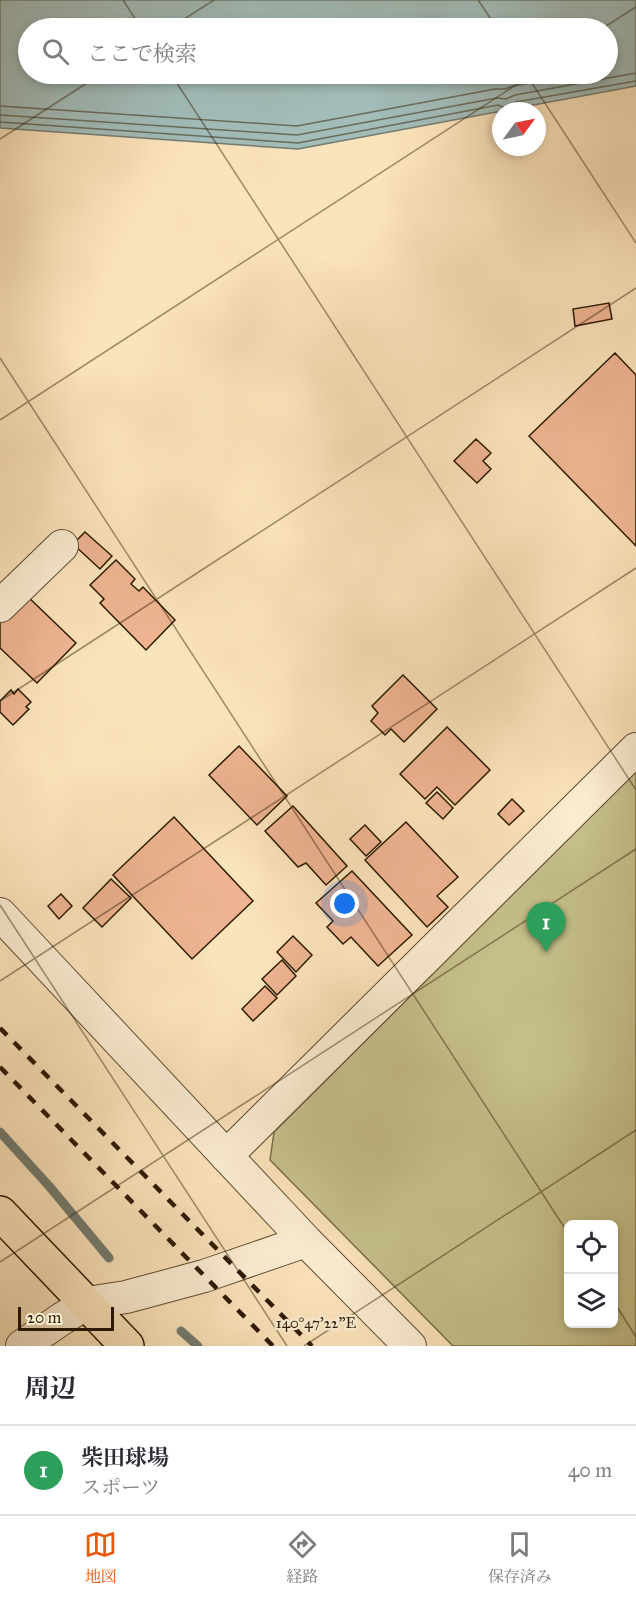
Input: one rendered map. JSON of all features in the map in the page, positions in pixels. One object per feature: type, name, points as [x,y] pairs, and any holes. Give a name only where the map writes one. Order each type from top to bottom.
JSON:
[{"type":"main road","points":[[0,1213],[127,1346]]},
{"type":"street","points":[[0,606],[62,546]]},
{"type":"street","points":[[226,1156],[636,749]]},
{"type":"street","points":[[0,914],[306,1241],[410,1346]]},
{"type":"street","points":[[22,1346],[87,1303],[126,1297],[204,1276],[306,1241]]},
{"type":"shaded area","points":[[636,771],[636,1346],[453,1346],[270,1160],[274,1132]]},
{"type":"water","points":[[0,0],[636,0],[636,86],[546,103],[492,102],[492,113],[298,149],[0,128]]},
{"type":"building","points":[[609,303],[612,319],[575,326],[573,309]]},
{"type":"building","points":[[615,353],[636,375],[636,546],[529,436]]},
{"type":"building","points":[[476,439],[491,453],[483,461],[491,469],[477,483],[454,461]]},
{"type":"building","points":[[85,532],[112,556],[100,569],[73,544]]},
{"type":"building","points":[[116,560],[135,579],[131,584],[139,591],[143,587],[175,620],[146,650],[100,603],[104,599],[90,585]]},
{"type":"building","points":[[24,593],[76,643],[37,683],[0,648],[0,618]]},
{"type":"building","points":[[403,675],[437,709],[404,742],[391,729],[385,735],[371,721],[378,713],[372,706]]},
{"type":"building","points":[[18,689],[31,702],[26,707],[29,709],[13,725],[0,712],[0,701],[11,690],[14,694]]},
{"type":"building","points":[[447,727],[490,770],[455,805],[437,787],[425,799],[400,774]]},
{"type":"building","points":[[239,746],[287,796],[257,825],[209,775]]},
{"type":"building","points":[[437,792],[453,808],[443,819],[426,803]]},
{"type":"building","points":[[512,799],[524,811],[509,825],[498,814]]},
{"type":"building","points":[[293,806],[347,866],[326,885],[306,863],[298,867],[265,831]]},
{"type":"building","points":[[174,817],[253,901],[192,959],[113,875]]},
{"type":"building","points":[[406,822],[458,877],[437,896],[448,907],[427,927],[365,860]]},
{"type":"building","points":[[365,825],[381,842],[366,856],[350,839]]},
{"type":"building","points":[[352,871],[412,935],[378,966],[351,937],[343,944],[327,927],[333,921],[316,903]]},
{"type":"building","points":[[111,879],[131,898],[102,927],[83,908]]},
{"type":"building","points":[[61,894],[72,906],[59,919],[48,906]]},
{"type":"building","points":[[293,936],[312,955],[296,972],[277,952]]},
{"type":"building","points":[[282,960],[296,976],[277,995],[262,979]]},
{"type":"building","points":[[265,986],[277,998],[253,1021],[242,1009]]},
{"type":"waterway","points":[[0,1132],[109,1258]]},
{"type":"waterway","points":[[181,1331],[198,1346]]},
{"type":"railway","points":[[0,1028],[312,1346]]},
{"type":"railway","points":[[0,1067],[273,1346]]},
{"type":"place","name":"柴田球場","points":[[546,952]]}]
